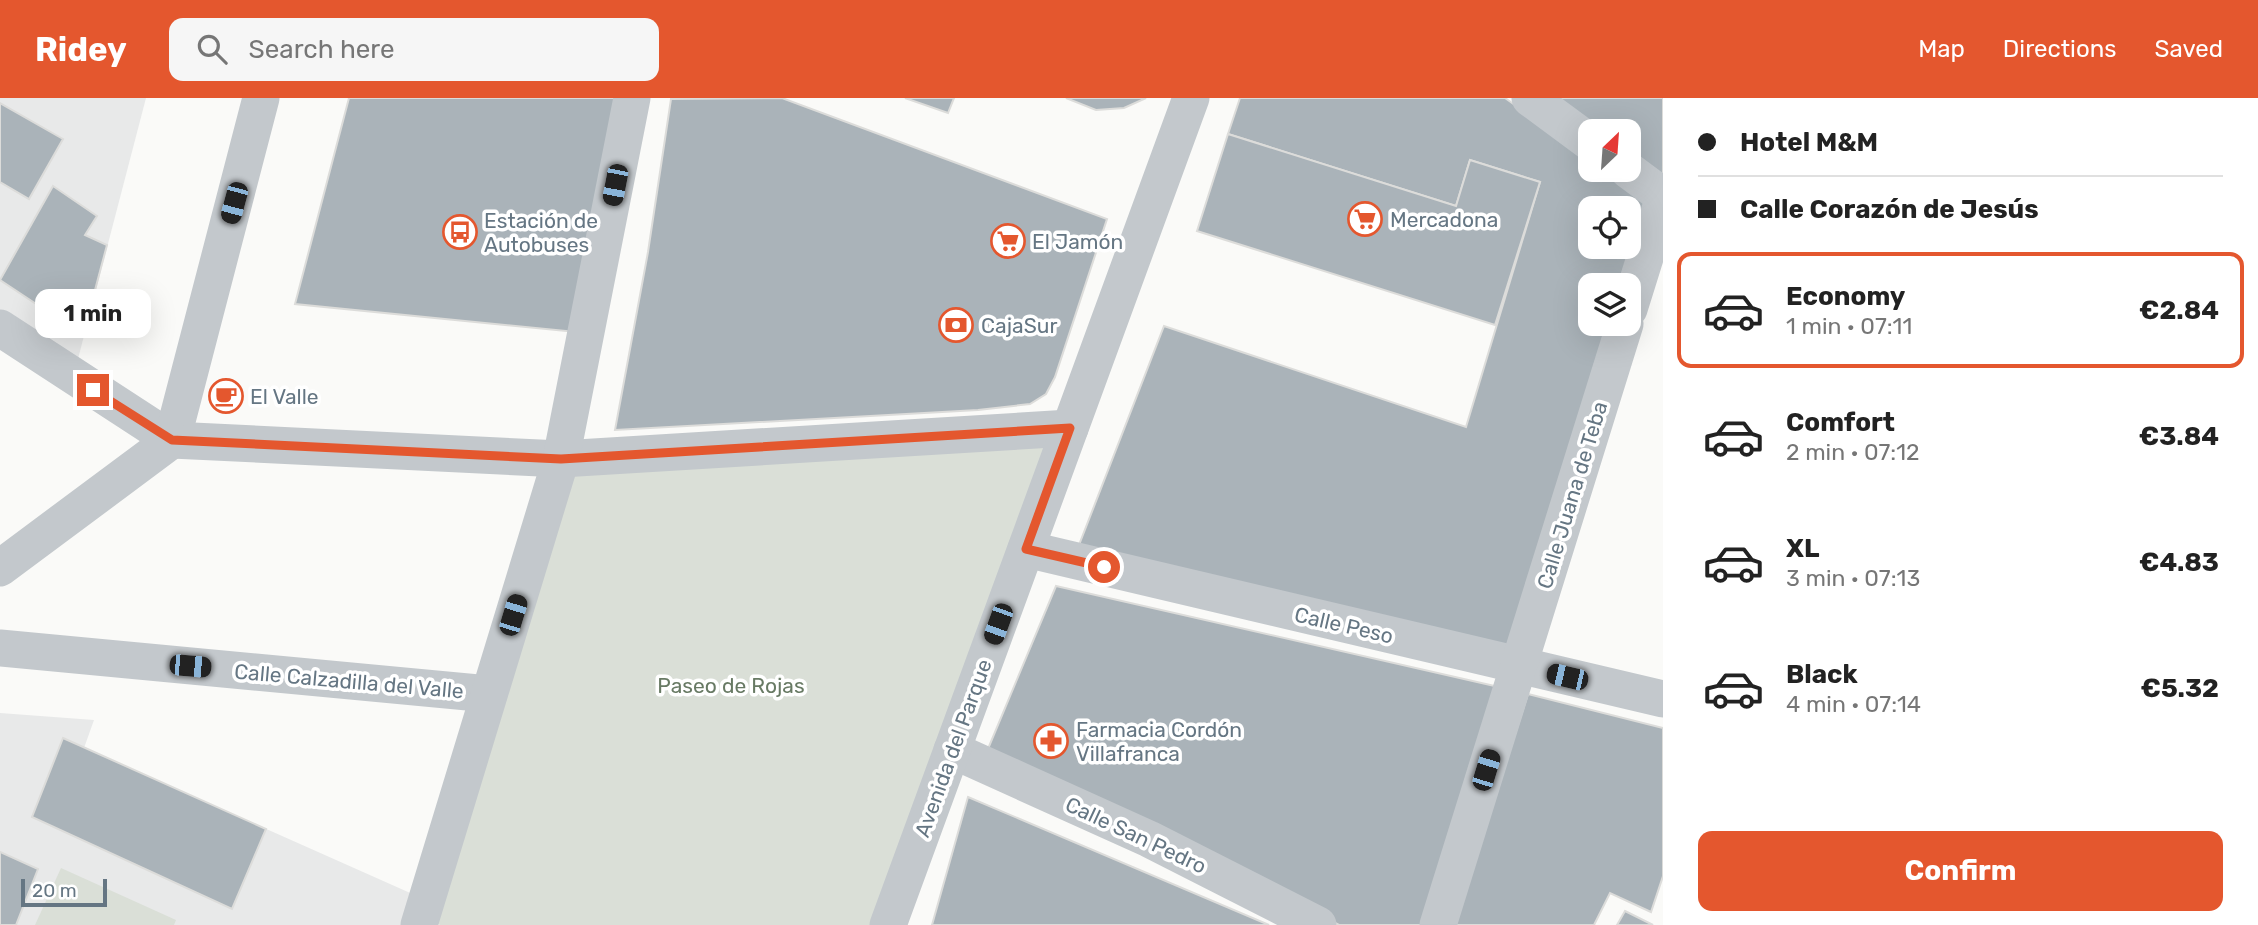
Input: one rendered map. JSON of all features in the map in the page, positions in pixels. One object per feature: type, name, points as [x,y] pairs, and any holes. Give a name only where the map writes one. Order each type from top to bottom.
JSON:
[{"type":"street","points":[[0,568],[172,440],[261,98]]},
{"type":"street","points":[[427,923],[489,694],[561,459],[632,98]]},
{"type":"street","name":"Avenida del Parque","points":[[888,925],[1191,98]]},
{"type":"street","points":[[1530,98],[1578,133]]},
{"type":"street","points":[[1640,273],[1663,198],[1642,181]]},
{"type":"street","points":[[0,328],[172,440],[561,459],[1070,428]]},
{"type":"street","name":"Calle Juana de Teba","points":[[1438,925],[1621,336]]},
{"type":"street","name":"Calle Peso","points":[[1026,549],[1663,699]]},
{"type":"street","name":"Calle Calzadilla del Valle","points":[[0,648],[489,694]]},
{"type":"street","name":"Calle San Pedro","points":[[952,750],[1149,839],[1318,925]]},
{"type":"shaded area","points":[[0,98],[146,98],[73,378],[0,328]]},
{"type":"shaded area","points":[[0,713],[94,720],[84,748],[426,900],[419,925],[0,925]]},
{"type":"green space","name":"Paseo de Rojas","points":[[1070,428],[888,925],[440,925],[421,918],[561,459]]},
{"type":"green space","points":[[61,868],[176,920],[174,925],[35,925]]},
{"type":"building","name":"Estación de Autobuses","points":[[349,98],[632,98],[586,333],[295,304]]},
{"type":"building","points":[[782,98],[1107,219],[1055,377],[1046,394],[1030,404],[978,410],[615,430],[648,252],[671,99]]},
{"type":"building","points":[[905,98],[954,98],[948,113]]},
{"type":"building","points":[[1066,98],[1146,98],[1124,108],[1096,110]]},
{"type":"building","points":[[1240,98],[1505,98],[1578,150],[1578,182],[1623,182],[1652,203],[1641,239],[1641,196],[1578,196],[1578,259],[1635,259],[1631,273],[1578,273],[1578,336],[1611,336],[1508,652],[1079,545],[1164,326],[1466,427],[1540,182],[1470,160],[1456,206],[1228,134]]},
{"type":"building","points":[[1548,98],[1663,98],[1663,180],[1642,165],[1642,119],[1578,119]]},
{"type":"building","points":[[0,103],[63,139],[29,199],[0,182]]},
{"type":"building","name":"Mercadona","points":[[1228,134],[1456,206],[1470,160],[1540,182],[1495,325],[1197,231]]},
{"type":"building","points":[[53,186],[97,216],[85,235],[107,245],[83,335],[0,280]]},
{"type":"building","points":[[1056,586],[1499,687],[1426,925],[1339,925],[1194,849],[985,756]]},
{"type":"building","points":[[1528,694],[1663,728],[1663,876],[1651,912],[1610,893],[1594,925],[1453,925]]},
{"type":"building","points":[[63,738],[266,829],[232,909],[32,817]]},
{"type":"building","points":[[968,797],[1269,925],[932,925]]},
{"type":"building","points":[[0,852],[38,869],[16,925],[0,925]]},
{"type":"building","points":[[1625,911],[1653,925],[1617,925]]},
{"type":"place","name":"Mercadona","points":[[1365,219]]},
{"type":"place","name":"Estación de Autobuses","points":[[460,232]]},
{"type":"place","name":"El Jamón","points":[[1008,241]]},
{"type":"place","name":"CajaSur","points":[[956,325]]},
{"type":"place","name":"El Valle","points":[[226,396]]},
{"type":"place","name":"Farmacia Cordón Villafranca","points":[[1051,741]]},
{"type":"route","points":[[93,390],[172,440],[561,459],[1070,428],[1026,549],[1104,567]]}]
